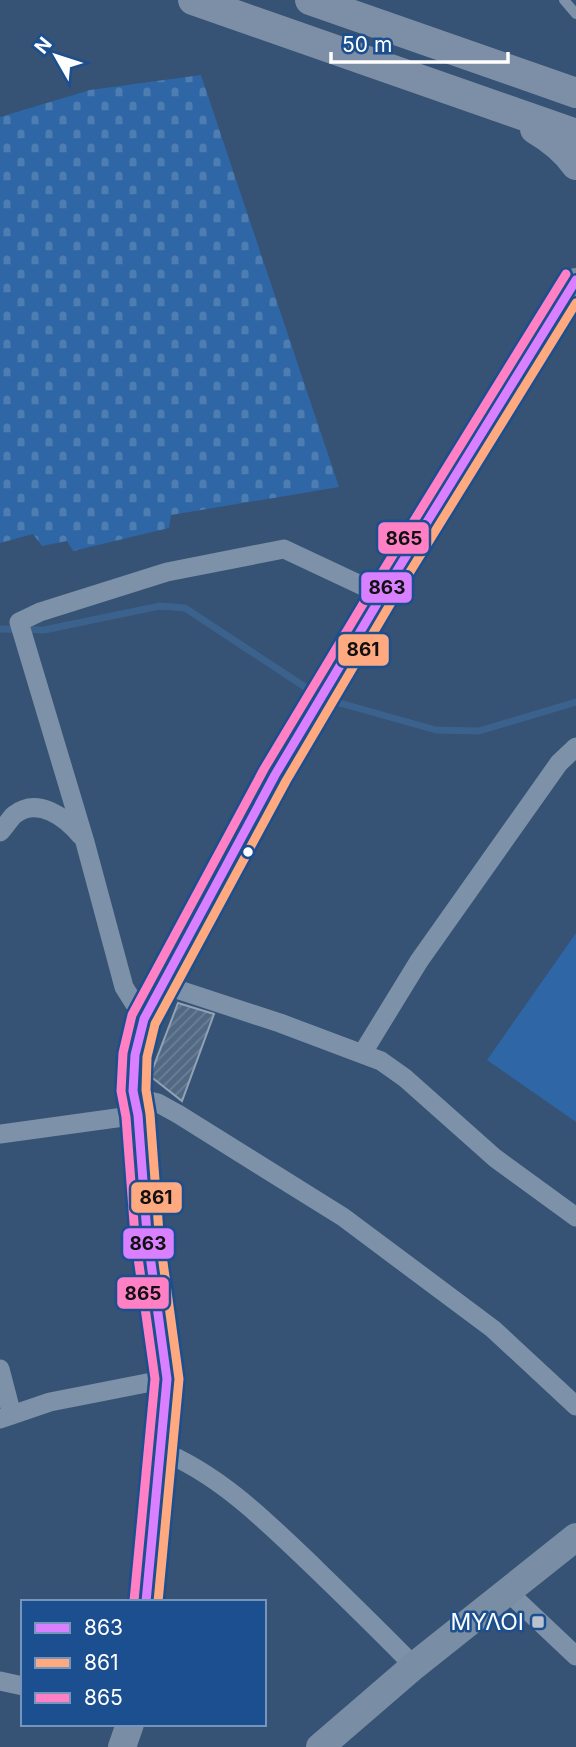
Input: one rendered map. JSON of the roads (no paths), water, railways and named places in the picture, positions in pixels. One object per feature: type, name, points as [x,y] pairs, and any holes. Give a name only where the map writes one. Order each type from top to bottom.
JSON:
[{"type":"main road","points":[[193,0],[576,134]]},
{"type":"main road","points":[[310,0],[576,93]]},
{"type":"main road","points":[[485,102],[554,140],[576,165]]},
{"type":"main road","points":[[146,1600],[167,1379],[147,1234],[135,1106],[134,1064],[144,1019],[275,775],[382,595],[576,282]]},
{"type":"main road","points":[[320,1747],[576,1536]]},
{"type":"main road","points":[[122,1747],[129,1726]]},
{"type":"street","points":[[144,1019],[124,987],[85,842],[19,622],[40,612],[167,572],[284,549],[382,595]]},
{"type":"street","points":[[362,1054],[419,961],[559,763],[576,747]]},
{"type":"street","points":[[0,832],[7,815],[25,809],[54,811],[72,825],[85,842]]},
{"type":"street","points":[[161,984],[280,1023],[381,1061],[405,1078],[495,1158],[576,1217]]},
{"type":"street","points":[[0,1134],[158,1103],[343,1217],[493,1329],[576,1406]]},
{"type":"street","points":[[0,1368],[6,1417],[64,1399],[167,1379]]},
{"type":"street","points":[[159,1450],[187,1461],[275,1530],[414,1667]]},
{"type":"street","points":[[508,1592],[576,1656]]},
{"type":"street","points":[[0,1681],[21,1686]]},
{"type":"lane","points":[[564,0],[576,14]]},
{"type":"waterway","points":[[0,629],[44,630],[160,606],[185,608],[305,687]]},
{"type":"waterway","points":[[336,702],[436,730],[479,731],[576,702]]},
{"type":"place","name":"ΜΥΛΟΙ","points":[[538,1622]]}]
